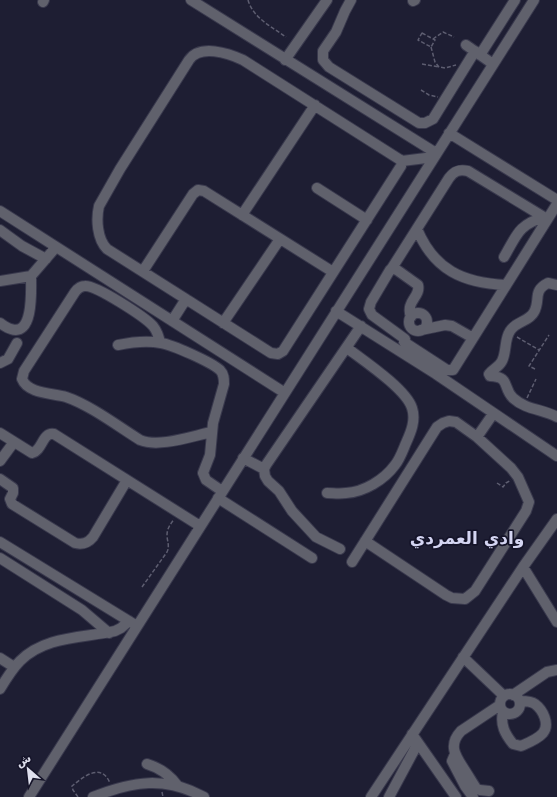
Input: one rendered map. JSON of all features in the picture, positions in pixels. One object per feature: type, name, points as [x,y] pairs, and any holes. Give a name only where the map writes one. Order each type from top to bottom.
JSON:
[{"type":"street","points":[[191,0],[435,155]]},
{"type":"street","points":[[285,60],[327,0]]},
{"type":"street","points":[[352,0],[344,11],[336,32],[323,51],[322,56],[325,64],[419,123],[431,121],[463,69],[477,53],[515,0]]},
{"type":"street","points":[[29,797],[133,623],[220,495],[534,0]]},
{"type":"street","points":[[466,45],[493,64]]},
{"type":"street","points":[[402,161],[401,166],[367,220],[281,353],[271,353],[223,323],[104,245],[100,236],[99,206],[120,169],[191,56],[200,52],[219,52],[235,57],[315,105],[402,161],[435,155]]},
{"type":"street","points":[[242,215],[315,105]]},
{"type":"street","points":[[449,133],[557,200]]},
{"type":"street","points":[[546,218],[472,173],[457,170],[452,174],[390,270],[371,302],[369,309],[372,315],[402,344],[454,386],[493,414],[557,456]]},
{"type":"street","points":[[317,188],[367,220]]},
{"type":"street","points":[[143,271],[195,191],[202,190],[333,272]]},
{"type":"street","points":[[336,310],[361,326],[402,344],[451,371],[506,285],[546,218],[557,204]]},
{"type":"street","points":[[0,210],[285,393]]},
{"type":"street","points":[[504,257],[523,226],[532,221],[546,218]]},
{"type":"street","points":[[417,229],[428,250],[444,267],[454,274],[479,282],[506,285]]},
{"type":"street","points":[[0,230],[22,246],[46,259]]},
{"type":"street","points":[[223,323],[280,239]]},
{"type":"street","points":[[0,281],[31,276],[56,247]]},
{"type":"street","points":[[392,268],[418,284],[419,290],[410,304],[409,309],[411,317],[409,323],[417,329],[445,325],[452,326],[473,338]]},
{"type":"street","points":[[0,323],[13,330],[19,330],[26,324],[30,311],[31,276]]},
{"type":"street","points":[[557,286],[548,283],[540,288],[537,293],[534,314],[528,319],[517,324],[511,330],[507,338],[505,352],[501,361],[489,374],[490,376],[500,377],[510,394],[523,405],[557,417]]},
{"type":"street","points":[[160,343],[158,334],[147,320],[104,294],[88,286],[80,286],[24,370],[22,379],[27,386],[34,389],[56,394],[79,402],[146,443],[158,443],[212,432]]},
{"type":"street","points":[[172,320],[186,299]]},
{"type":"street","points":[[402,344],[417,329],[426,327],[428,321],[422,313],[416,313],[411,317]]},
{"type":"street","points":[[340,549],[321,540],[311,533],[292,511],[279,491],[268,482],[264,469],[361,326]]},
{"type":"street","points":[[118,345],[146,341],[160,343],[182,350],[216,367],[223,374],[224,384],[216,412],[210,454],[203,473],[206,480],[220,495],[312,558]]},
{"type":"street","points":[[0,363],[8,359],[17,343]]},
{"type":"street","points":[[327,493],[346,493],[365,488],[382,479],[396,465],[412,431],[414,420],[412,408],[407,398],[385,378],[347,348]]},
{"type":"street","points":[[477,437],[493,414]]},
{"type":"street","points":[[352,562],[365,540],[437,427],[442,423],[449,421],[456,422],[477,437],[515,472],[524,495],[529,502],[526,511],[475,591],[465,598],[452,598],[446,595],[365,540]]},
{"type":"street","points":[[0,433],[30,452],[35,452],[38,449],[46,435],[54,434],[200,526]]},
{"type":"street","points":[[0,461],[14,442]]},
{"type":"street","points":[[243,458],[264,469]]},
{"type":"street","points":[[0,479],[13,488],[10,499],[12,504],[75,543],[83,544],[93,537],[127,480]]},
{"type":"street","points":[[371,797],[523,567],[557,519]]},
{"type":"street","points":[[0,542],[133,623]]},
{"type":"street","points":[[0,558],[82,610],[109,632]]},
{"type":"street","points":[[523,567],[557,622]]},
{"type":"street","points":[[0,689],[14,667],[27,654],[44,645],[109,632],[133,623]]},
{"type":"street","points":[[464,657],[508,702]]},
{"type":"street","points":[[0,658],[14,667]]},
{"type":"street","points":[[489,790],[480,790],[476,788],[455,754],[453,747],[457,735],[508,702],[547,672],[557,670]]},
{"type":"street","points":[[412,734],[456,797]]},
{"type":"street","points":[[388,797],[418,743]]},
{"type":"street","points":[[455,754],[452,761],[454,767],[474,797]]},
{"type":"street","points":[[147,764],[168,774],[177,785]]},
{"type":"street","points":[[93,797],[112,790],[144,783],[160,783],[177,785],[204,797]]},
{"type":"path","points":[[248,0],[253,12],[259,18],[286,37]]},
{"type":"path","points":[[433,39],[441,32],[445,32],[454,37]]},
{"type":"path","points":[[431,47],[418,40],[422,33],[433,39]]},
{"type":"path","points":[[433,39],[435,40],[431,47],[435,62],[439,67]]},
{"type":"path","points":[[422,64],[446,68],[457,65],[463,69]]},
{"type":"path","points":[[421,90],[429,95],[440,97],[443,103]]},
{"type":"path","points":[[535,369],[529,366],[549,335]]},
{"type":"path","points":[[518,337],[539,350]]},
{"type":"path","points":[[523,405],[536,380]]},
{"type":"path","points":[[497,483],[503,488],[509,481],[518,477]]},
{"type":"path","points":[[142,588],[167,552],[169,545],[167,538],[168,529],[178,512]]},
{"type":"path","points":[[78,797],[72,790],[72,786],[90,773],[94,772],[101,773],[107,777],[112,790]]},
{"type":"district","name":"وادي العمردي","points":[[467,538]]}]
